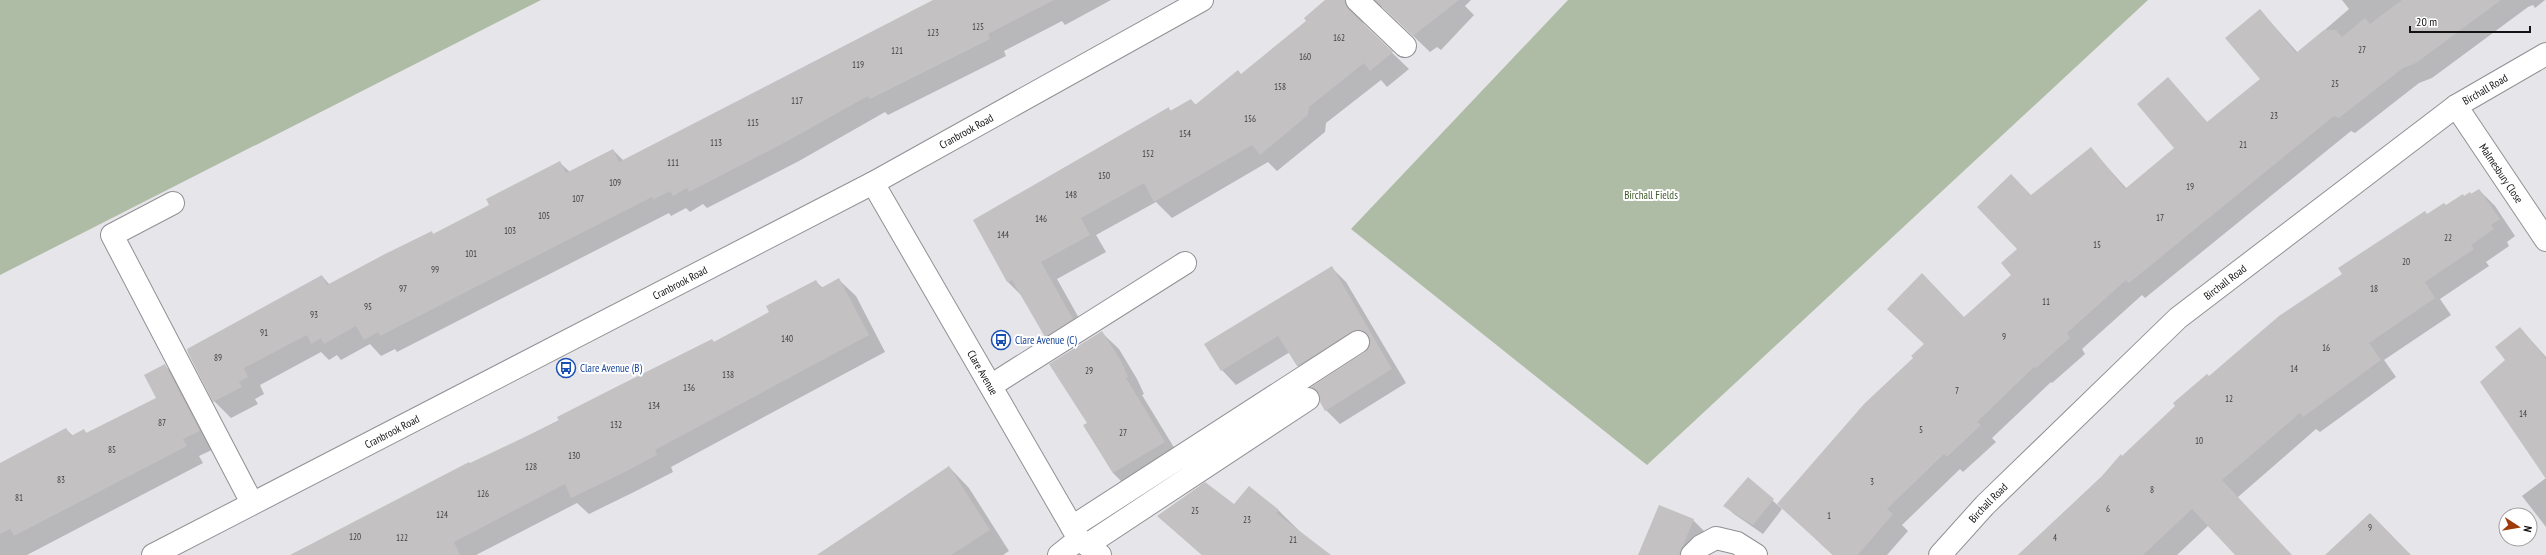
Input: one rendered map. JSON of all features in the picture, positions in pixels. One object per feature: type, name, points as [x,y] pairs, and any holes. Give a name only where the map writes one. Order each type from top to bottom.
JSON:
[{"type":"street","name":"Cranbrook Road","points":[[153,555],[873,183],[1202,0]]},
{"type":"street","points":[[1357,0],[1405,46]]},
{"type":"street","name":"Birchall Road","points":[[1940,555],[1985,505],[2178,318],[2456,106],[2546,54]]},
{"type":"street","name":"Malmesbury Close","points":[[2456,106],[2546,240]]},
{"type":"street","name":"Clare Avenue","points":[[873,183],[1085,541]]},
{"type":"street","points":[[173,203],[112,235],[252,504]]},
{"type":"street","points":[[992,386],[1184,263]]},
{"type":"street","points":[[1085,541],[1358,342]]},
{"type":"street","points":[[1059,555],[1085,541],[1308,398]]},
{"type":"street","points":[[1692,555],[1701,546],[1716,538],[1737,543],[1756,555]]},
{"type":"green space","points":[[0,0],[541,0],[0,275]]},
{"type":"green space","name":"Birchall Fields","points":[[1568,0],[2148,0],[1647,465],[1351,229]]},
{"type":"building","points":[[933,0],[1054,0],[988,34],[990,39],[870,99],[868,96],[782,144],[689,192],[687,188],[673,196],[670,191],[653,200],[652,197],[380,336],[378,332],[364,340],[356,326],[324,344],[321,338],[311,344],[307,335],[244,368],[248,377],[239,382],[242,387],[213,402],[187,349],[322,275],[327,285],[432,231],[433,234],[489,205],[486,199],[560,161],[566,173],[613,149],[619,162]]},
{"type":"building","points":[[1325,0],[1345,0],[1348,9],[1393,52],[1370,71],[1364,63],[1309,107],[1308,115],[1260,155],[1252,145],[1154,202],[1144,183],[1081,218],[1090,235],[1041,262],[1073,319],[1045,337],[1012,280],[1007,282],[973,220],[1169,107],[1170,111],[1191,99],[1195,105],[1238,70],[1241,74],[1306,21],[1304,18]]},
{"type":"building","points":[[1375,0],[1459,0],[1413,36]]},
{"type":"building","points":[[2402,0],[2501,0],[2416,63],[2403,68],[2339,118],[2334,116],[2129,283],[2126,280],[2067,333],[2070,338],[2036,368],[2034,367],[1977,422],[1981,425],[1947,457],[1944,454],[1887,509],[1893,514],[1858,555],[1833,555],[1777,504],[1864,404],[1913,358],[1911,356],[1924,344],[1887,309],[1922,273],[1964,317],[2011,275],[2001,263],[2017,249],[1977,207],[2011,174],[2031,195],[2091,147],[2125,189],[2174,148],[2137,104],[2168,77],[2207,122],[2260,79],[2225,38],[2260,9],[2296,53],[2324,30],[2336,30],[2342,37],[2365,18],[2370,24]]},
{"type":"building","points":[[2479,189],[2500,219],[2491,225],[2494,229],[2471,245],[2474,249],[2425,282],[2435,298],[2369,343],[2381,360],[2303,417],[2300,413],[2222,480],[2292,555],[2235,555],[2192,509],[2143,555],[2018,555],[2102,476],[2121,454],[2122,456],[2175,406],[2173,403],[2207,374],[2209,376],[2279,316],[2342,274],[2338,268],[2425,211],[2427,214],[2444,203],[2446,205],[2463,194],[2464,196],[2470,192],[2471,194]]},
{"type":"building","points":[[1332,266],[1392,369],[1325,411],[1320,402],[1319,392],[1311,387],[1365,352],[1370,341],[1363,331],[1351,332],[1297,366],[1278,336],[1221,371],[1204,344]]},
{"type":"building","points":[[839,278],[869,335],[655,450],[657,455],[617,476],[571,498],[565,484],[454,542],[460,555],[290,555],[469,462],[470,463],[559,421],[557,417],[618,386],[712,339],[714,342],[769,312],[766,306],[816,280],[821,288]]},
{"type":"building","points":[[2520,327],[2546,359],[2546,479],[2480,382],[2505,360],[2495,347]]},
{"type":"building","points":[[1102,331],[1121,361],[1128,377],[1126,378],[1165,442],[1113,473],[1083,425],[1087,423],[1049,364]]},
{"type":"building","points":[[165,364],[200,431],[183,439],[187,446],[14,536],[10,529],[0,534],[0,463],[66,428],[71,436],[84,429],[86,433],[156,398],[144,375]]},
{"type":"building","points":[[949,466],[990,530],[951,555],[818,555]]},
{"type":"building","points":[[1748,477],[1774,499],[1753,525],[1723,506]]},
{"type":"building","points":[[1205,482],[1234,504],[1249,486],[1279,510],[1276,513],[1331,555],[1202,555],[1157,516]]},
{"type":"building","points":[[1659,505],[1694,519],[1679,555],[1638,555]]},
{"type":"building","points":[[2370,513],[2411,555],[2325,555]]},
{"type":"place","name":"Clare Avenue (C)","points":[[1001,340]]},
{"type":"place","name":"Clare Avenue (B)","points":[[566,368]]}]
